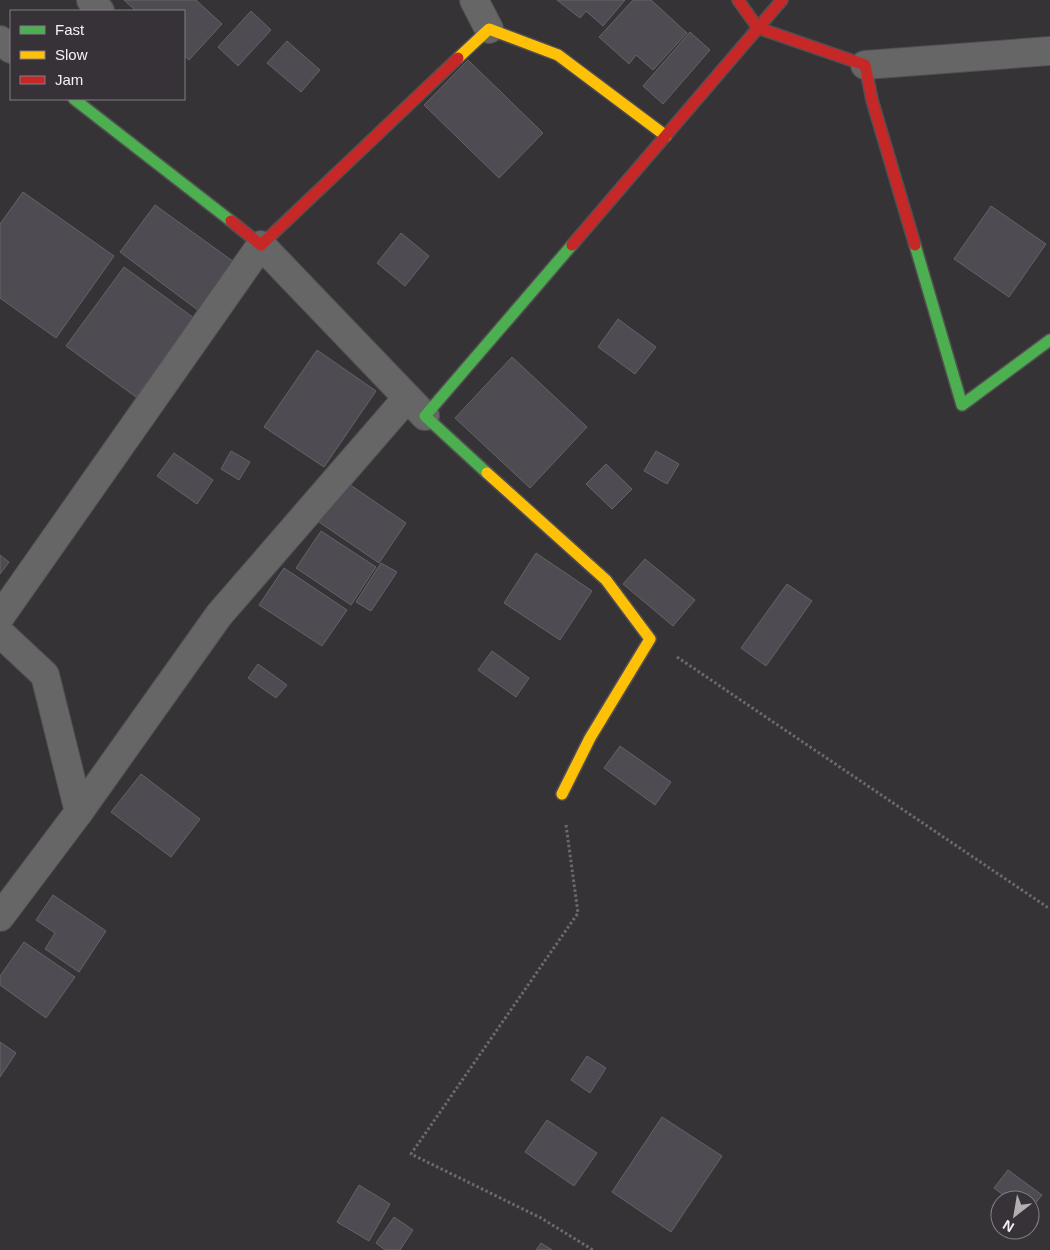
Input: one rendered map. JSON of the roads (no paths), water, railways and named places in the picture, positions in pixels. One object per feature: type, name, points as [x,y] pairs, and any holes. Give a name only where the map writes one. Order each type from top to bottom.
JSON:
[{"type":"street","points":[[91,0],[99,10]]},
{"type":"street","points":[[474,0],[489,29],[558,55],[666,136]]},
{"type":"street","points":[[738,0],[758,28],[865,65],[1050,51]]},
{"type":"street","points":[[0,917],[79,812],[219,615],[416,407],[666,136],[782,0]]},
{"type":"street","points":[[0,617],[260,244],[489,29]]},
{"type":"street","points":[[0,40],[10,48]]},
{"type":"street","points":[[865,65],[872,100],[962,405],[1050,340]]},
{"type":"street","points":[[77,100],[96,107],[260,244],[416,407],[606,580],[650,639],[590,738],[562,794]]},
{"type":"street","points":[[0,634],[45,675],[79,812]]}]
